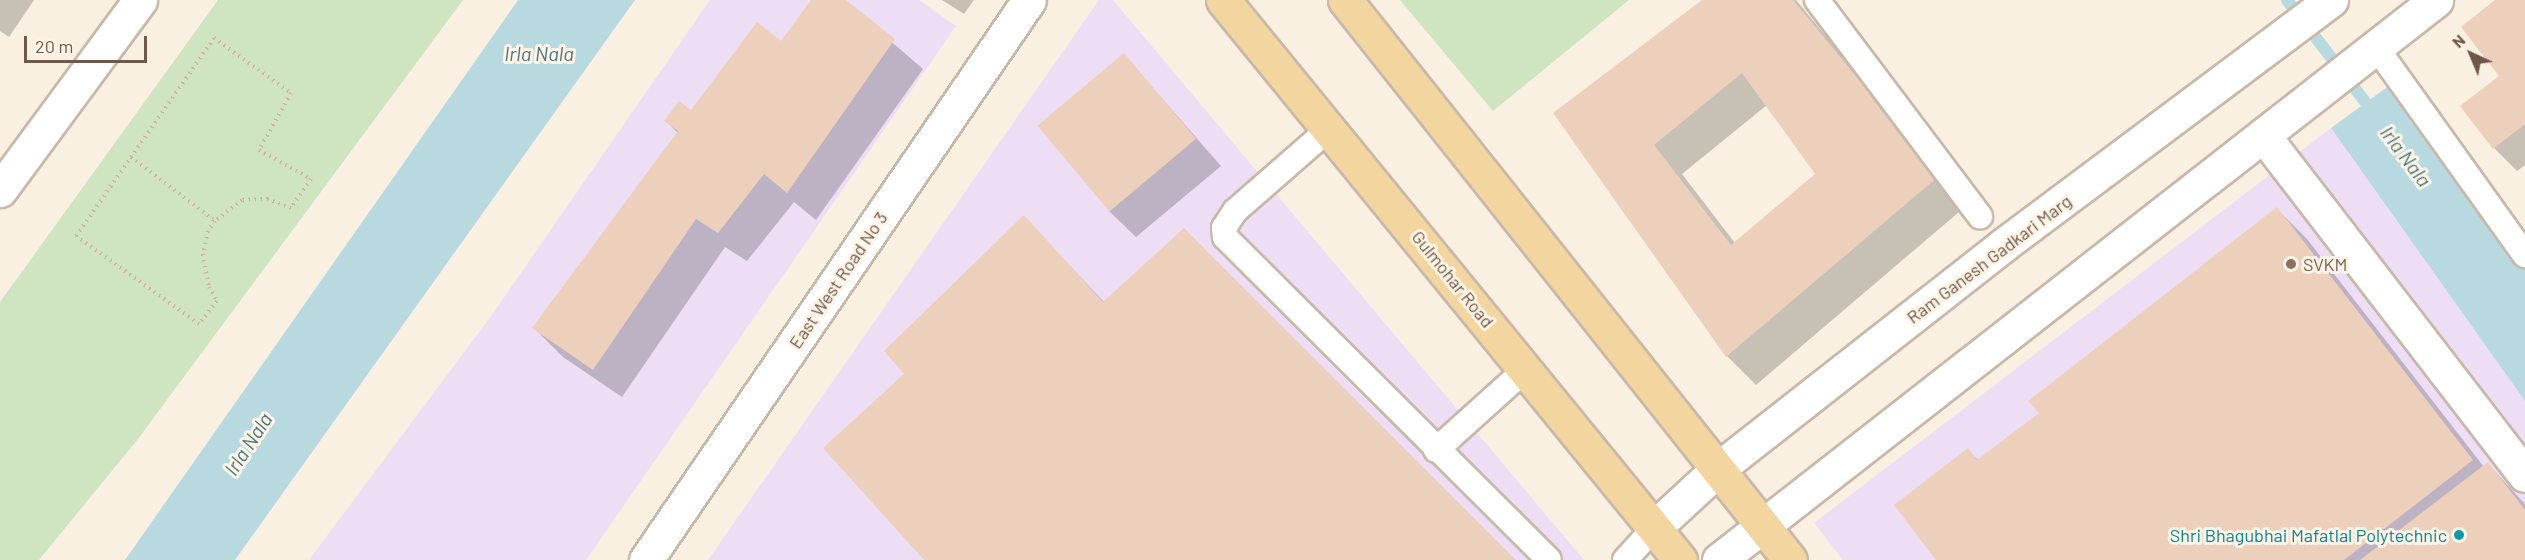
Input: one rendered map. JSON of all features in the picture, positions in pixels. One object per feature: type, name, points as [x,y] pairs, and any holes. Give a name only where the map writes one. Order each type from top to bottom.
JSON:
[{"type":"main road","name":"Gulmohar Road","points":[[1222,0],[1680,560]]},
{"type":"main road","points":[[1345,0],[1790,560]]},
{"type":"street","points":[[3,178],[140,0]]},
{"type":"street","name":"East West Road No 3","points":[[646,560],[1029,0]]},
{"type":"street","name":"Ram Ganesh Gadkari Marg","points":[[1655,527],[1719,468],[2002,246],[2274,46],[2331,0]]},
{"type":"street","points":[[1719,560],[2436,0]]},
{"type":"street","points":[[2263,135],[2525,475]]},
{"type":"lane","points":[[1817,0],[1980,216]]},
{"type":"lane","points":[[2367,54],[2525,255]]},
{"type":"lane","points":[[1329,129],[1235,211],[1224,228],[1226,237],[1436,450],[1549,560]]},
{"type":"lane","points":[[1436,450],[1526,369]]},
{"type":"lane","points":[[1625,560],[1655,527]]},
{"type":"path","points":[[214,38],[291,93],[259,150],[311,179],[291,208],[268,199],[242,200],[215,221],[208,231],[203,254],[209,287],[217,301],[199,324],[76,236],[214,38]]},
{"type":"path","points":[[131,157],[215,221]]},
{"type":"shaded area","points":[[710,0],[919,0],[956,26],[586,560],[309,560],[489,319]]},
{"type":"shaded area","points":[[1099,0],[1113,0],[1584,560],[708,560]]},
{"type":"shaded area","name":"SVKM","points":[[2331,128],[2525,401],[2525,560],[1843,560],[1814,523]]},
{"type":"green space","points":[[218,0],[463,0],[138,439],[39,560],[0,560],[0,302]]},
{"type":"green space","points":[[1400,0],[1629,0],[1493,111]]},
{"type":"water","name":"Irla Nala","points":[[518,0],[635,0],[235,560],[125,560]]},
{"type":"water","points":[[2390,85],[2525,260],[2525,401],[2331,128]]},
{"type":"building","points":[[811,0],[846,0],[895,39],[787,193],[764,174],[718,233],[696,219],[593,370],[532,328],[678,131],[664,121],[679,101],[691,110],[757,22],[781,41]]},
{"type":"building","points":[[1702,0],[1793,0],[1939,176],[1726,357],[1553,113]],"holes":[[[1742,73],[1815,174],[1731,245],[1654,145]]]},
{"type":"building","points":[[2495,0],[2525,0],[2525,124],[2493,149],[2460,106],[2499,76],[2461,27]]},
{"type":"building","points":[[1124,53],[1196,139],[1109,211],[1037,126]]},
{"type":"building","name":"SVKM","points":[[2277,207],[2473,460],[2344,560],[1936,560],[1894,505],[1968,448],[1977,460],[2039,413],[2028,401]]},
{"type":"building","points":[[1024,215],[1103,302],[1184,228],[1516,560],[924,560],[823,448],[904,374],[884,351]]},
{"type":"building","name":"Shri Bhagubhai Mafatlal Polytechnic","points":[[2488,462],[2525,510],[2525,560],[2360,560]]},
{"type":"waterway","name":"Irla Nala","points":[[2287,0],[2376,116]]},
{"type":"place","name":"SVKM","points":[[2291,264]]},
{"type":"place","name":"Shri Bhagubhai Mafatlal Polytechnic","points":[[2459,535]]}]
